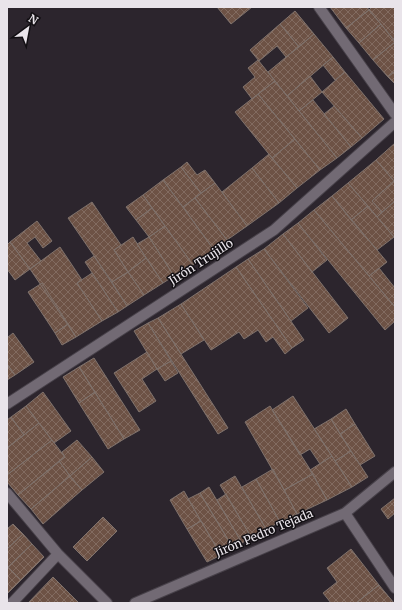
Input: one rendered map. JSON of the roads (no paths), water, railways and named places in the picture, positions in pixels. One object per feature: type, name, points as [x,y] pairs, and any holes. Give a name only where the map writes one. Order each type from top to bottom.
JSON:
[{"type":"street","points":[[319,7],[395,114]]},
{"type":"street","name":"Jirón Trujillo","points":[[7,404],[274,230],[395,122]]},
{"type":"street","name":"Jirón Pedro Tejada","points":[[135,603],[345,513],[395,472]]},
{"type":"street","points":[[7,493],[58,554],[107,603]]},
{"type":"street","points":[[345,513],[395,588]]},
{"type":"street","points":[[12,603],[58,554]]}]
